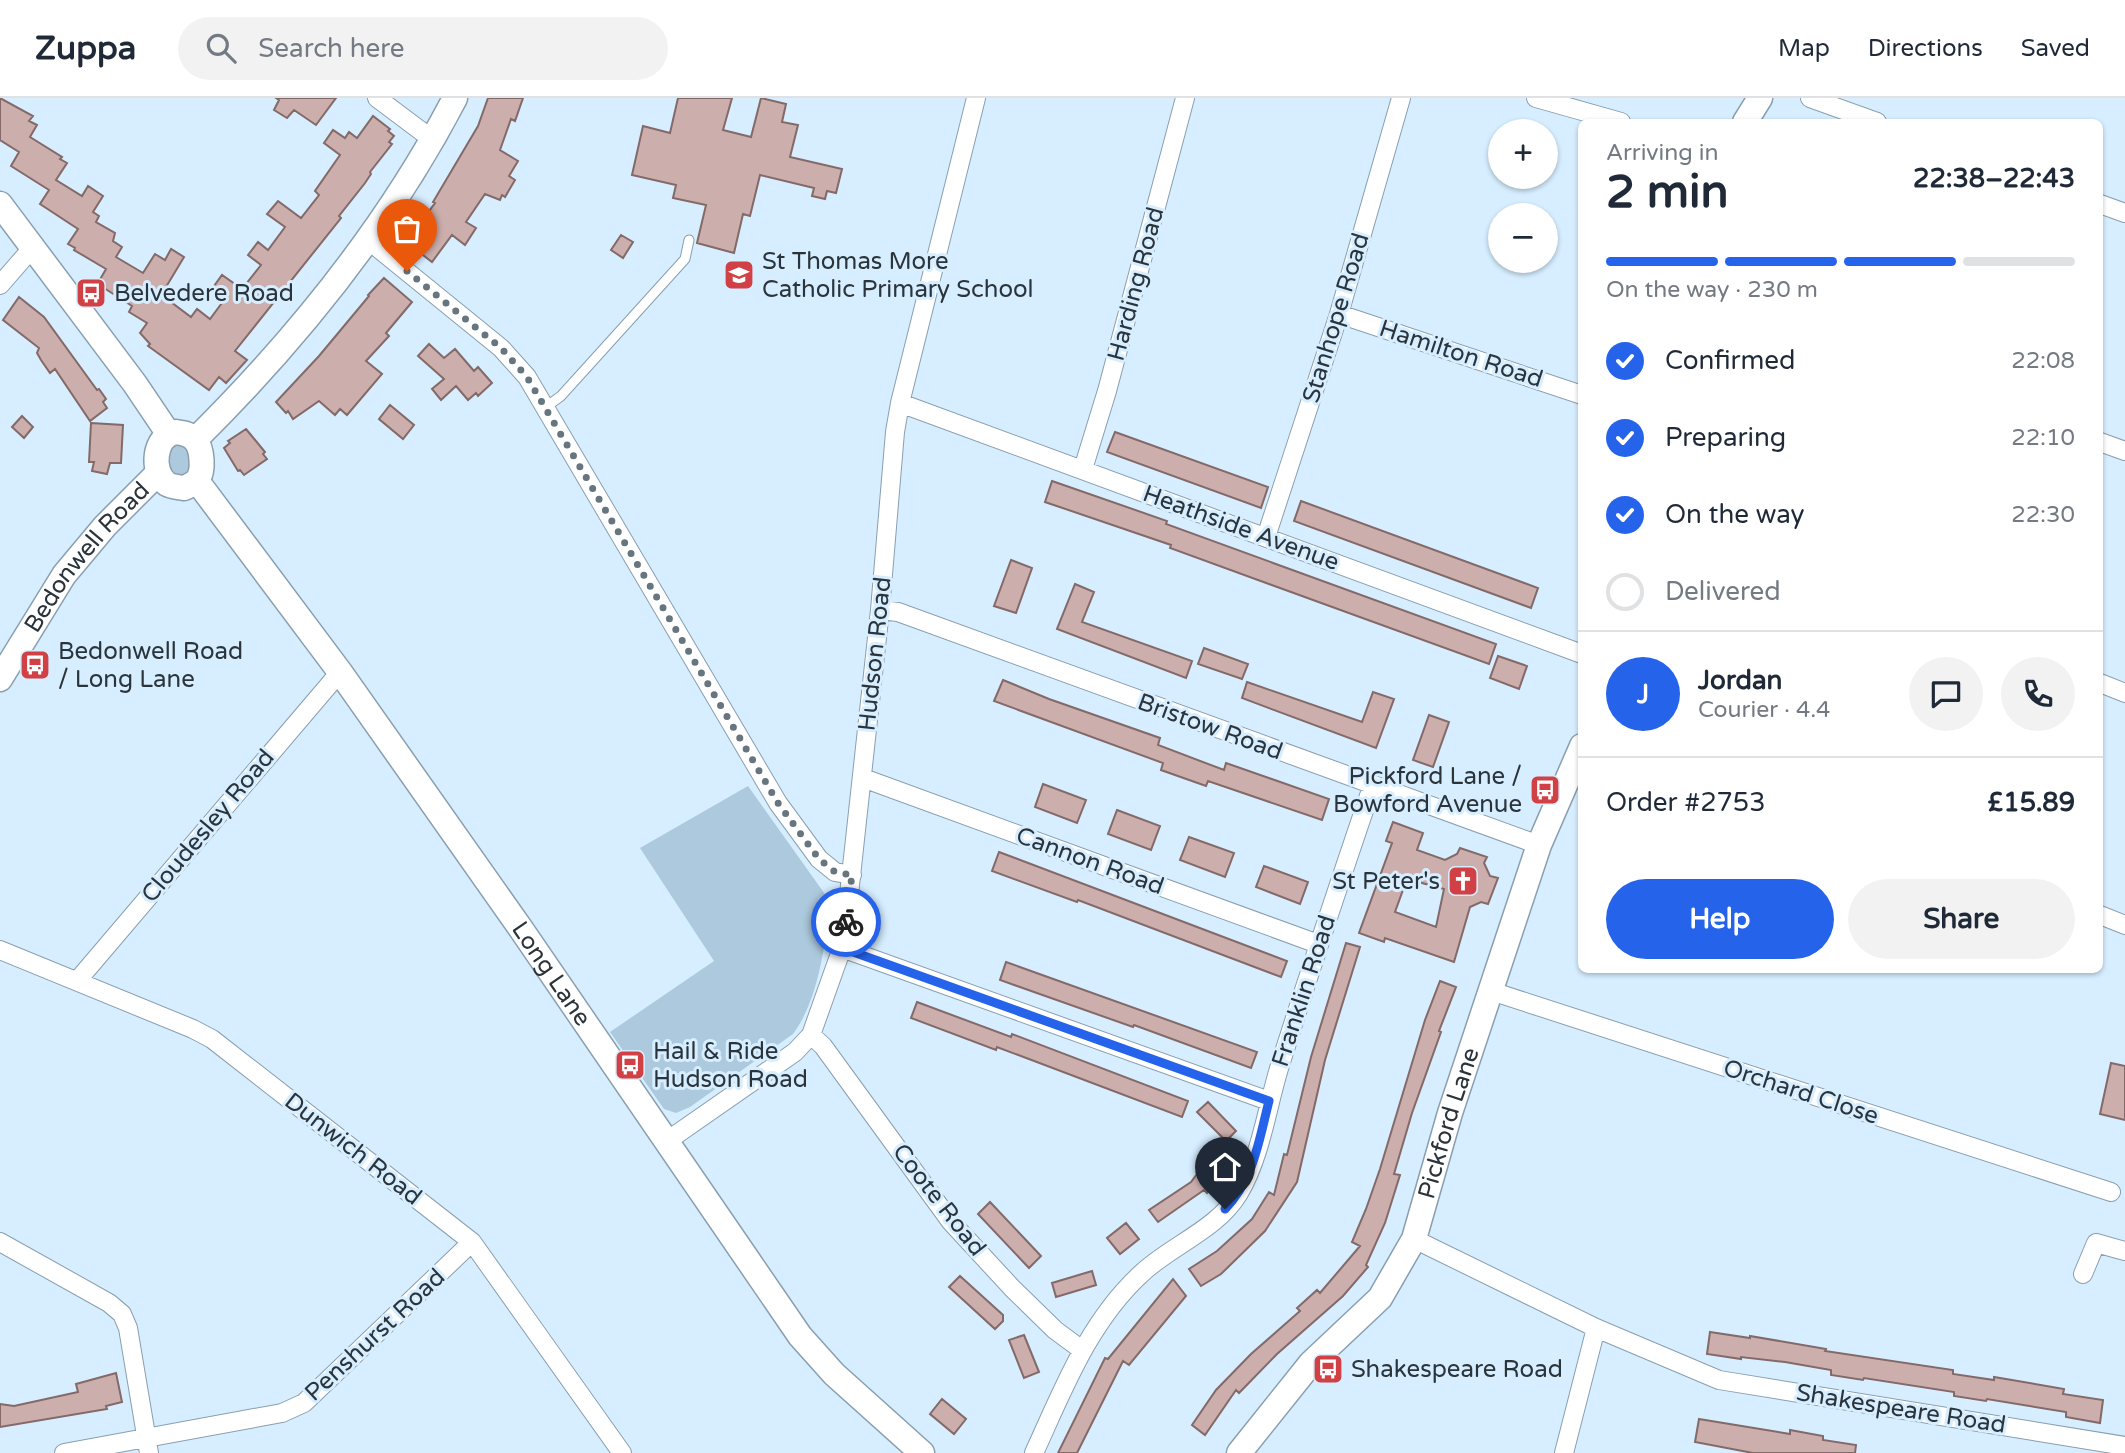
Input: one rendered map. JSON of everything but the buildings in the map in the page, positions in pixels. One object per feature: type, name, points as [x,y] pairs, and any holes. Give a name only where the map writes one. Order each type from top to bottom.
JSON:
[{"type":"street","points":[[377,98],[433,140]]},
{"type":"street","points":[[195,440],[309,318],[369,240],[416,170],[455,98]]},
{"type":"street","name":"Hudson Road","points":[[667,1141],[796,1052],[811,1035],[842,948],[863,778],[895,432],[900,402],[976,98]]},
{"type":"street","name":"Harding Road","points":[[1083,469],[1111,378],[1185,98]]},
{"type":"street","name":"Stanhope Road","points":[[1266,537],[1339,314],[1401,98]]},
{"type":"street","points":[[1536,98],[1610,119]]},
{"type":"street","points":[[1747,119],[1760,98]]},
{"type":"street","points":[[1810,98],[1869,119]]},
{"type":"street","points":[[0,204],[135,384],[168,433]]},
{"type":"street","points":[[2103,205],[2125,214]]},
{"type":"street","points":[[369,240],[501,348],[527,377],[778,803],[819,859],[835,872],[852,875]]},
{"type":"street","points":[[0,285],[33,247]]},
{"type":"street","name":"Hamilton Road","points":[[1339,314],[1578,394]]},
{"type":"street","name":"Heathside Avenue","points":[[900,402],[1578,653]]},
{"type":"street","points":[[168,433],[186,433],[195,440],[199,448],[202,471],[197,481],[184,488],[169,485],[158,473],[156,458],[160,441],[168,433]]},
{"type":"street","points":[[2103,443],[2125,451]]},
{"type":"street","name":"Bedonwell Road","points":[[0,679],[64,575],[105,526],[158,473]]},
{"type":"street","name":"Long Lane","points":[[197,481],[340,672],[800,1336],[834,1374],[922,1453]]},
{"type":"street","name":"Bristow Road","points":[[880,610],[898,612],[1373,787],[1539,845]]},
{"type":"street","name":"Cloudesley Road","points":[[77,981],[340,672]]},
{"type":"street","points":[[2103,684],[2125,693]]},
{"type":"street","name":"Pickford Lane","points":[[1239,1453],[1311,1363],[1380,1298],[1414,1239],[1450,1113],[1539,845],[1578,755]]},
{"type":"street","name":"Cannon Road","points":[[863,778],[1318,944]]},
{"type":"street","name":"Franklin Road","points":[[1034,1453],[1082,1350],[1116,1301],[1142,1272],[1213,1221],[1237,1197],[1252,1171],[1269,1101],[1318,944],[1373,787]]},
{"type":"street","points":[[2103,916],[2125,925]]},
{"type":"street","points":[[842,948],[1269,1101]]},
{"type":"street","name":"Dunwich Road","points":[[0,950],[194,1029],[212,1039],[472,1242],[622,1453]]},
{"type":"street","name":"Orchard Close","points":[[1491,991],[2111,1192]]},
{"type":"street","name":"Coote Road","points":[[811,1035],[823,1046],[951,1222],[1012,1288],[1055,1330],[1082,1350]]},
{"type":"street","name":"Shakespeare Road","points":[[1414,1239],[1596,1328],[1719,1380],[2125,1446]]},
{"type":"street","points":[[0,1242],[109,1303],[122,1314],[128,1328],[148,1446]]},
{"type":"street","name":"Penshurst Road","points":[[64,1453],[148,1446],[282,1413],[304,1403],[472,1242]]},
{"type":"street","points":[[2083,1274],[2096,1243],[2125,1251]]},
{"type":"street","points":[[1564,1453],[1596,1328]]},
{"type":"lane","points":[[546,408],[561,396],[685,259],[689,240]]},
{"type":"shaded area","points":[[181,443],[192,452],[189,476],[172,478],[166,452],[171,445]]},
{"type":"shaded area","points":[[748,786],[832,904],[819,971],[809,1004],[793,1034],[690,1107],[676,1113],[664,1109],[610,1032],[714,961],[640,848]]},
{"type":"way so far","points":[[407,271],[501,348],[527,377],[778,803],[819,859],[835,872],[852,875],[846,922]]},
{"type":"place","name":"St Thomas More Catholic Primary School","points":[[739,275]]},
{"type":"place","name":"Belvedere Road","points":[[91,293]]},
{"type":"place","name":"Bedonwell Road / Long Lane","points":[[35,665]]},
{"type":"place","name":"Pickford Lane / Bowford Avenue","points":[[1545,790]]},
{"type":"place","name":"St Peter's","points":[[1463,881]]},
{"type":"place","name":"Hail & Ride Hudson Road","points":[[630,1065]]},
{"type":"place","name":"Shakespeare Road","points":[[1328,1369]]},
{"type":"route","points":[[846,922],[842,948],[1269,1101],[1252,1171],[1237,1197],[1225,1209]]}]
